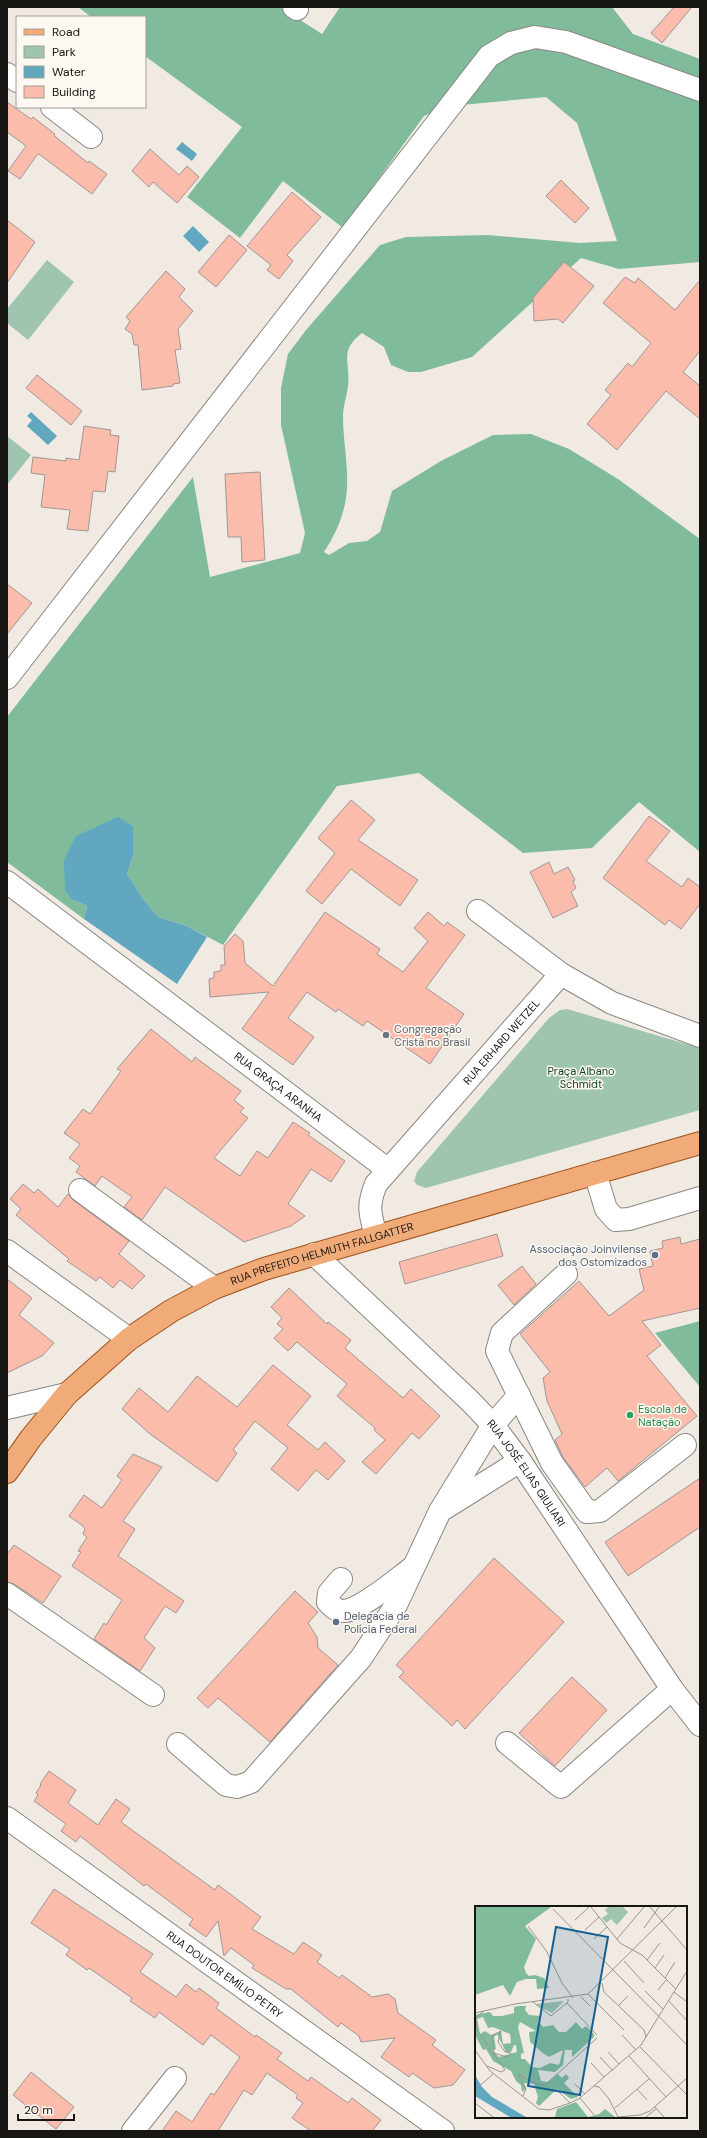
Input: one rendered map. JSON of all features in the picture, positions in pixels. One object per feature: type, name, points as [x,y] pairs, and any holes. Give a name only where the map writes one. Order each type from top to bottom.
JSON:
[{"type":"main road","name":"RUA PREFEITO HELMUTH FALLGATTER","points":[[7,1472],[31,1438],[67,1394],[129,1339],[171,1311],[214,1288],[264,1269],[314,1254],[700,1143]]},
{"type":"street","points":[[7,678],[489,56],[511,43],[535,37],[566,42],[700,90]]},
{"type":"street","points":[[7,74],[16,80]]},
{"type":"street","points":[[53,108],[91,137]]},
{"type":"street","name":"RUA GRAÇA ARANHA","points":[[7,882],[387,1169]]},
{"type":"street","points":[[478,911],[560,974],[612,1004],[700,1036]]},
{"type":"street","name":"RUA ERHARD WETZEL","points":[[376,1236],[371,1217],[369,1199],[376,1184],[387,1169],[560,974]]},
{"type":"street","points":[[595,1173],[606,1209],[616,1220],[630,1219],[700,1198]]},
{"type":"street","points":[[80,1190],[214,1288]]},
{"type":"street","points":[[7,1251],[129,1339]]},
{"type":"street","name":"RUA JOSÉ ELIAS GIULIARI","points":[[314,1254],[470,1401],[493,1425],[520,1461],[672,1689],[700,1725]]},
{"type":"street","points":[[566,1274],[502,1333],[497,1352],[552,1463],[587,1512],[600,1511],[685,1445]]},
{"type":"street","points":[[7,1408],[67,1394]]},
{"type":"street","points":[[178,1744],[226,1784],[237,1787],[251,1782],[361,1658],[396,1605],[440,1510],[493,1425],[519,1395]]},
{"type":"street","points":[[440,1510],[520,1461]]},
{"type":"street","points":[[341,1579],[329,1593],[328,1602],[334,1609],[344,1611],[373,1597],[415,1566]]},
{"type":"street","points":[[7,1594],[153,1695]]},
{"type":"street","points":[[507,1743],[561,1787],[672,1689]]},
{"type":"street","name":"RUA DOUTOR EMÍLIO PETRY","points":[[7,1818],[443,2131]]},
{"type":"street","points":[[133,2131],[174,2078]]},
{"type":"green space","points":[[78,7],[280,7],[322,34],[340,7],[612,7],[633,34],[700,59],[700,262],[619,269],[581,258],[472,357],[421,372],[408,372],[391,365],[384,347],[362,333],[350,346],[347,357],[348,386],[343,416],[347,468],[346,498],[338,526],[324,552],[329,555],[349,543],[367,541],[380,532],[392,491],[441,461],[493,435],[531,434],[569,449],[618,479],[700,539],[700,852],[639,802],[592,848],[523,853],[419,773],[337,786],[223,945],[187,926],[158,917],[143,899],[127,874],[133,856],[73,900],[87,906],[84,919],[7,862],[7,717],[193,477],[210,577],[300,553],[305,533],[281,425],[281,388],[288,354],[306,330],[380,245],[406,237],[488,235],[580,243],[617,241],[577,123],[546,97],[450,106],[424,116],[343,228],[283,181],[240,238],[187,197],[242,127],[146,57],[146,16],[90,16]]},
{"type":"green space","points":[[47,260],[74,282],[28,340],[7,323],[7,309]]},
{"type":"green space","points":[[7,436],[31,455],[7,485]]},
{"type":"green space","name":"Praça Albano Schmidt","points":[[567,1009],[700,1048],[700,1110],[426,1188],[417,1185],[414,1181],[417,1172],[549,1018],[560,1010]]},
{"type":"green space","points":[[700,1321],[700,1387],[655,1333]]},
{"type":"water","points":[[182,142],[197,154],[192,161],[176,149]]},
{"type":"water","points":[[193,226],[209,242],[199,252],[183,236]]},
{"type":"water","points":[[31,412],[57,436],[48,445],[27,426],[32,420],[27,416]]},
{"type":"water","points":[[118,817],[133,826],[133,856],[127,874],[143,899],[158,917],[187,926],[207,937],[177,984],[84,919],[87,906],[73,900],[65,891],[64,860],[76,836]]},
{"type":"building","points":[[674,7],[692,7],[662,43],[651,33]]},
{"type":"building","points":[[7,102],[31,119],[33,117],[88,163],[89,161],[107,174],[92,194],[39,154],[20,179],[8,171],[26,146],[7,132]]},
{"type":"building","points":[[150,149],[179,175],[187,166],[199,177],[177,203],[153,182],[149,187],[132,171]]},
{"type":"building","points":[[561,180],[589,208],[575,223],[546,196]]},
{"type":"building","points":[[292,192],[321,217],[287,255],[293,261],[279,279],[267,270],[271,265],[247,246]]},
{"type":"building","points":[[7,220],[35,242],[7,283]]},
{"type":"building","points":[[229,235],[247,250],[216,287],[198,272]]},
{"type":"building","points":[[564,262],[594,286],[563,323],[558,319],[534,321],[533,298]]},
{"type":"building","points":[[166,271],[185,289],[179,297],[193,311],[178,329],[181,349],[175,350],[180,383],[173,384],[173,386],[142,390],[138,345],[134,345],[132,334],[125,329],[130,321],[126,317]]},
{"type":"building","points":[[625,277],[635,283],[638,278],[675,310],[700,280],[700,351],[683,372],[700,386],[700,419],[666,391],[617,450],[587,424],[611,395],[605,390],[628,363],[632,367],[651,343],[603,303]]},
{"type":"building","points":[[37,375],[82,411],[71,425],[26,388]]},
{"type":"building","points":[[84,426],[111,430],[110,435],[119,436],[115,472],[108,471],[105,492],[93,491],[88,531],[67,529],[70,510],[41,507],[45,475],[31,473],[33,457],[66,461],[66,458],[79,460]]},
{"type":"building","points":[[260,472],[265,560],[242,562],[241,537],[228,537],[225,474]]},
{"type":"building","points":[[7,584],[32,603],[7,634]]},
{"type":"building","points":[[351,800],[375,820],[358,840],[418,880],[400,906],[351,869],[322,904],[306,891],[335,853],[318,838]]},
{"type":"building","points":[[649,816],[670,831],[646,861],[682,887],[688,878],[700,887],[700,904],[681,929],[669,920],[665,925],[603,878]]},
{"type":"building","points":[[549,862],[554,874],[568,867],[575,880],[573,881],[576,888],[571,892],[578,906],[553,918],[530,872]]},
{"type":"building","points":[[325,912],[380,949],[377,954],[403,972],[428,941],[414,928],[428,912],[444,926],[447,922],[465,935],[426,988],[464,1014],[430,1064],[367,1021],[363,1026],[338,1009],[336,1012],[307,992],[288,1018],[314,1037],[293,1065],[242,1029],[269,992],[210,997],[209,979],[214,978],[214,972],[221,971],[221,965],[225,965],[224,946],[235,934],[243,941],[245,963],[273,986]]},
{"type":"building","points":[[151,1029],[192,1062],[195,1057],[241,1091],[234,1100],[244,1108],[240,1112],[248,1118],[214,1158],[240,1176],[257,1151],[268,1158],[293,1122],[310,1133],[308,1135],[345,1161],[331,1182],[311,1169],[288,1204],[305,1216],[291,1226],[244,1242],[165,1187],[142,1220],[124,1207],[132,1197],[102,1176],[95,1186],[76,1172],[80,1166],[69,1158],[80,1144],[64,1133],[83,1109],[90,1114],[121,1071],[117,1069]]},
{"type":"building","points":[[23,1184],[34,1193],[38,1189],[58,1207],[68,1194],[73,1200],[129,1241],[119,1254],[145,1276],[132,1289],[120,1280],[113,1288],[100,1277],[96,1281],[67,1261],[69,1259],[16,1215],[21,1209],[10,1199]]},
{"type":"building","points":[[497,1234],[503,1256],[405,1284],[399,1262]]},
{"type":"building","points":[[680,1237],[681,1244],[700,1239],[700,1308],[642,1321],[661,1345],[647,1356],[697,1416],[618,1481],[607,1468],[585,1487],[563,1457],[555,1440],[562,1434],[547,1401],[543,1378],[550,1372],[520,1334],[579,1281],[609,1316],[644,1290],[639,1269],[653,1266],[650,1251],[663,1248],[662,1241]]},
{"type":"building","points":[[522,1266],[536,1284],[514,1305],[498,1285]]},
{"type":"building","points":[[7,1279],[32,1298],[19,1315],[54,1343],[42,1356],[7,1373]]},
{"type":"building","points":[[289,1288],[327,1324],[328,1322],[351,1340],[345,1348],[403,1398],[411,1389],[440,1416],[419,1439],[412,1433],[376,1474],[362,1462],[385,1440],[374,1430],[375,1428],[337,1396],[347,1384],[297,1342],[288,1351],[274,1338],[283,1329],[277,1324],[282,1318],[271,1307]]},
{"type":"building","points":[[273,1365],[311,1396],[287,1425],[318,1450],[325,1442],[345,1461],[328,1480],[316,1470],[298,1491],[271,1469],[288,1448],[255,1421],[233,1450],[237,1453],[217,1482],[150,1434],[122,1409],[139,1388],[168,1412],[197,1376],[237,1407]]},
{"type":"building","points":[[133,1454],[162,1467],[123,1521],[135,1529],[118,1556],[184,1601],[176,1613],[165,1606],[144,1638],[155,1648],[140,1671],[94,1639],[104,1623],[106,1625],[122,1600],[72,1566],[81,1552],[78,1551],[87,1537],[83,1534],[85,1529],[83,1526],[69,1516],[84,1495],[102,1508],[122,1480],[117,1476]]},
{"type":"building","points":[[700,1478],[700,1527],[628,1576],[605,1542]]},
{"type":"building","points":[[14,1545],[61,1576],[43,1603],[14,1584],[7,1582],[7,1554]]},
{"type":"building","points":[[494,1558],[564,1622],[465,1729],[457,1720],[452,1726],[399,1677],[404,1672],[396,1665]]},
{"type":"building","points":[[295,1591],[318,1612],[308,1623],[317,1637],[318,1648],[338,1665],[270,1742],[218,1698],[208,1708],[197,1698]]},
{"type":"building","points":[[572,1677],[607,1710],[555,1766],[519,1733]]},
{"type":"building","points":[[49,1771],[76,1790],[68,1803],[98,1825],[116,1799],[130,1809],[121,1822],[215,1890],[218,1885],[261,1917],[252,1929],[294,1954],[303,1942],[322,1955],[317,1962],[339,1978],[342,1975],[372,1997],[388,1994],[395,1999],[398,2013],[436,2040],[432,2045],[465,2070],[453,2085],[434,2088],[412,2073],[409,2077],[381,2057],[395,2038],[361,2042],[359,2036],[341,2023],[338,2027],[291,1989],[286,1989],[252,1968],[254,1965],[231,1948],[224,1956],[218,1921],[206,1937],[189,1925],[193,1919],[146,1884],[144,1886],[80,1836],[76,1842],[61,1831],[66,1824],[34,1801],[38,1795],[36,1793],[41,1785],[40,1784]]},
{"type":"building","points":[[54,1889],[153,1954],[140,1972],[176,1997],[186,1984],[196,1992],[199,1988],[219,2003],[216,2008],[255,2037],[256,2035],[282,2053],[277,2059],[308,2081],[311,2077],[348,2103],[352,2098],[381,2120],[372,2131],[311,2131],[292,2118],[303,2103],[296,2098],[298,2095],[267,2073],[252,2095],[244,2090],[218,2131],[162,2131],[176,2111],[192,2122],[211,2093],[214,2095],[240,2057],[211,2035],[203,2045],[159,2012],[155,2018],[130,2001],[132,1998],[89,1968],[87,1970],[66,1955],[70,1949],[31,1923]]},
{"type":"building","points":[[31,2072],[74,2107],[56,2129],[13,2095]]},
{"type":"place","name":"Congregação Cristã no Brasil","points":[[386,1035]]},
{"type":"place","name":"Associação Joinvilense dos Ostomizados","points":[[655,1255]]},
{"type":"place","name":"Escola de Natação","points":[[630,1415]]},
{"type":"place","name":"Delegacia de Polícia Federal","points":[[336,1622]]}]
